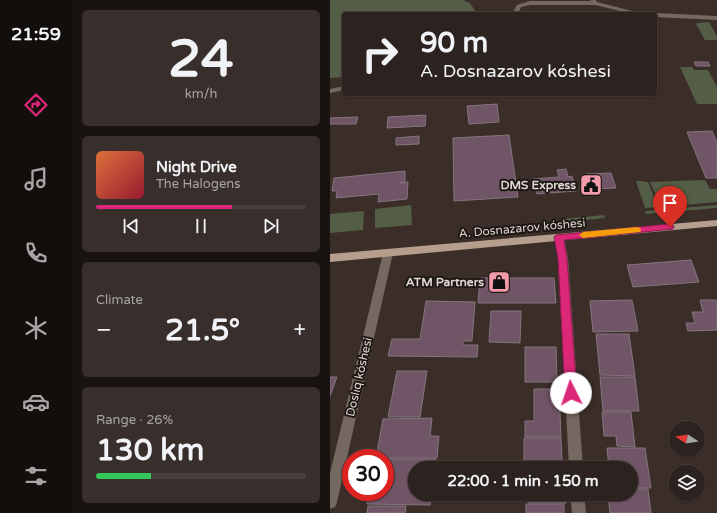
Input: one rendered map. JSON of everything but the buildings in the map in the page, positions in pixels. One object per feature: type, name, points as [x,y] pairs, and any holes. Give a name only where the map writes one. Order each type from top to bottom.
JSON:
[{"type":"main road","name":"A. Dosnazarov kóshesi","points":[[330,258],[717,223]]},
{"type":"street","points":[[516,12],[518,6],[530,3],[594,2],[633,12]]},
{"type":"street","points":[[657,15],[717,18]]},
{"type":"street","points":[[330,91],[342,88]]},
{"type":"street","points":[[559,237],[562,258],[576,461]]},
{"type":"street","name":"Doslıq kóshesi","points":[[330,502],[388,253]]},
{"type":"street","points":[[578,501],[579,513]]},
{"type":"green space","points":[[330,0],[463,0],[470,3],[476,12],[342,12],[342,77],[330,78]]},
{"type":"green space","points":[[709,22],[717,36],[717,40],[705,40],[696,24]]},
{"type":"green space","points":[[680,67],[692,67],[694,70],[708,70],[717,87],[717,104],[697,104]]},
{"type":"green space","points":[[705,180],[710,189],[717,189],[717,202],[661,207],[650,182]]},
{"type":"green space","points":[[636,181],[648,182],[658,207],[645,208]]},
{"type":"green space","points":[[411,205],[412,225],[375,228],[375,209]]},
{"type":"green space","points":[[717,205],[717,208],[646,214],[645,211]]},
{"type":"green space","points":[[364,211],[363,230],[330,233],[330,214]]},
{"type":"green space","points":[[604,215],[605,218],[564,222],[563,219]]},
{"type":"slow traffic","points":[[583,235],[637,230]]},
{"type":"place","name":"DMS Express","points":[[591,185]]},
{"type":"place","name":"ATM Partners","points":[[499,282]]},
{"type":"route","points":[[571,393],[562,258],[559,237],[670,227]]}]
